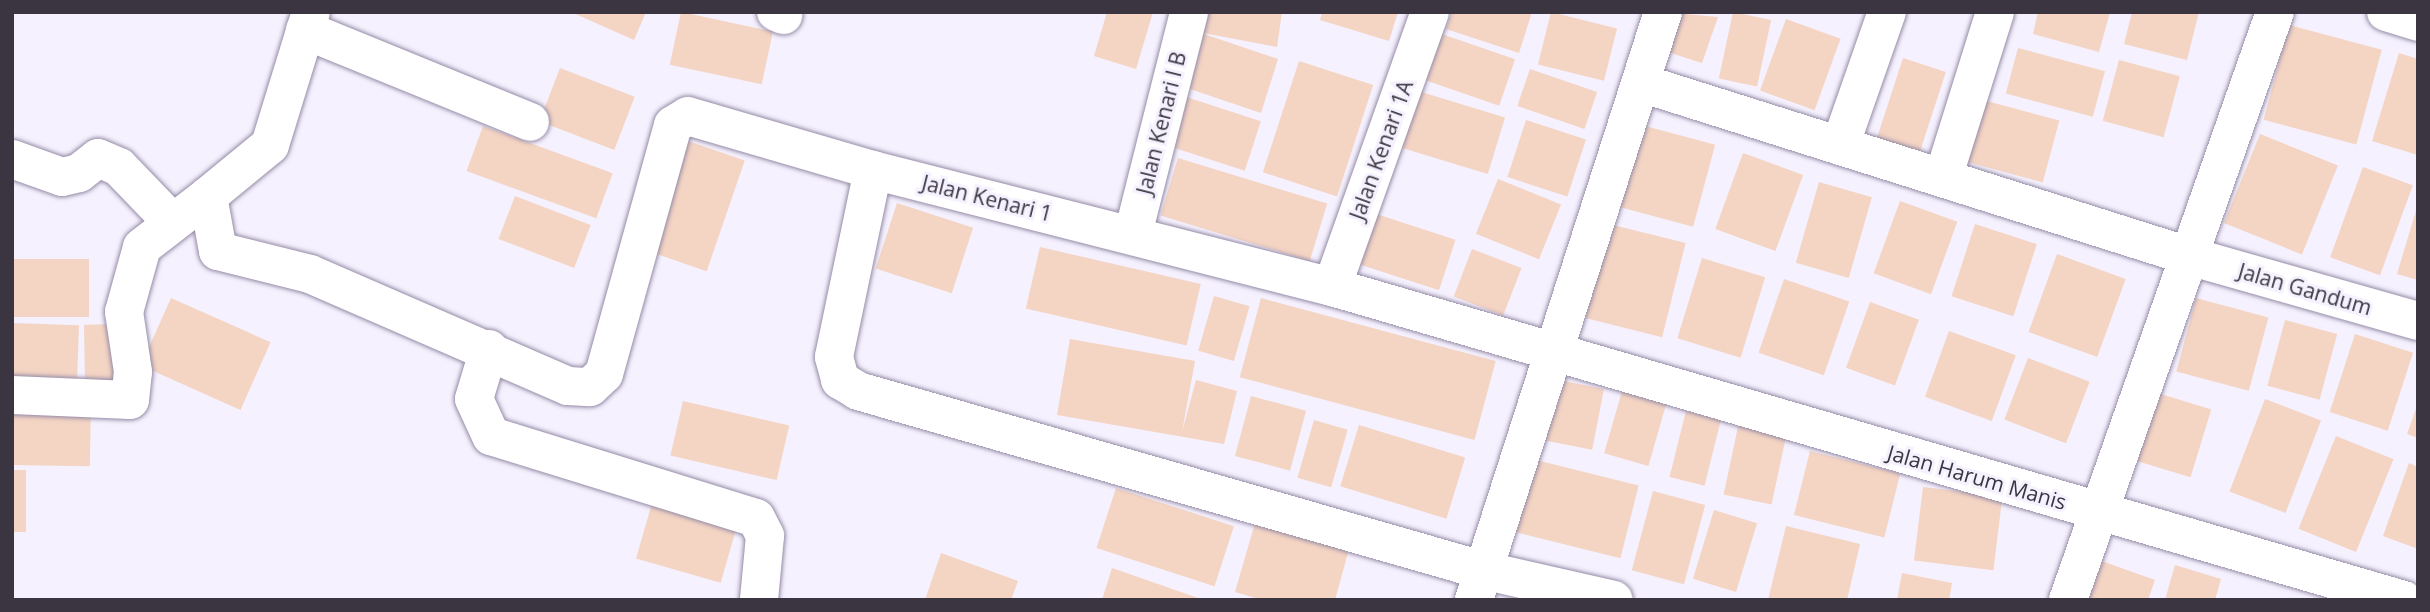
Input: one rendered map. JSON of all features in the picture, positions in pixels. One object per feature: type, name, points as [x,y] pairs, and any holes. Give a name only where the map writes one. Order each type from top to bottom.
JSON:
[{"type":"street","name":"Jalan Kenari I B","points":[[1133,234],[1189,12]]},
{"type":"street","name":"Jalan Kenari 1A","points":[[1332,287],[1430,12]]},
{"type":"street","points":[[1478,585],[1663,12]]},
{"type":"street","points":[[1840,146],[1886,12]]},
{"type":"street","points":[[1943,178],[1996,12]]},
{"type":"street","points":[[2068,600],[2192,257],[2275,12]]},
{"type":"street","points":[[2386,12],[2418,22]]},
{"type":"street","points":[[12,395],[130,400],[133,372],[124,312],[142,247],[270,145],[308,21],[530,122]]},
{"type":"street","name":"Jalan Gandum","points":[[1641,83],[2192,257],[2418,321]]},
{"type":"street","name":"Jalan Kenari 1","points":[[489,349],[568,386],[590,387],[604,374],[673,125],[688,116],[873,170],[1133,234],[1332,287],[1551,354]]},
{"type":"street","points":[[12,159],[62,177],[79,173],[99,158],[119,167],[172,222]]},
{"type":"street","points":[[873,170],[834,357],[840,380],[858,391],[1478,585],[1614,600]]},
{"type":"street","points":[[208,196],[218,251],[310,274],[489,349],[474,399],[491,436],[756,518],[765,536],[760,600]]},
{"type":"street","name":"Jalan Harum Manis","points":[[1551,354],[2404,600]]},
{"type":"building","points":[[571,12],[646,12],[634,40]]},
{"type":"building","points":[[681,12],[773,32],[762,84],[670,65]]},
{"type":"building","points":[[1107,12],[1153,12],[1136,69],[1094,56]]},
{"type":"building","points":[[1202,12],[1282,12],[1277,47],[1198,32],[1278,59],[1261,113],[1181,86]]},
{"type":"building","points":[[1322,12],[1398,12],[1389,41],[1320,20]]},
{"type":"building","points":[[1452,12],[1532,12],[1519,53],[1446,29]]},
{"type":"building","points":[[1551,12],[1617,28],[1604,81],[1538,64]]},
{"type":"building","points":[[1664,12],[1718,17],[1702,63],[1652,47]]},
{"type":"building","points":[[1733,12],[1771,20],[1757,87],[1719,79]]},
{"type":"building","points":[[2038,12],[2110,12],[2099,52],[2033,34]]},
{"type":"building","points":[[2132,12],[2199,12],[2187,60],[2124,44]]},
{"type":"building","points":[[1786,19],[1841,39],[1815,110],[1760,90]]},
{"type":"building","points":[[2289,25],[2382,50],[2356,145],[2264,120]]},
{"type":"building","points":[[1430,30],[1515,59],[1499,106],[1414,76]]},
{"type":"building","points":[[2018,48],[2105,71],[2093,117],[2006,93]]},
{"type":"building","points":[[2399,53],[2418,59],[2418,155],[2372,141]]},
{"type":"building","points":[[1903,58],[1946,72],[1919,155],[1876,141]]},
{"type":"building","points":[[2119,60],[2180,76],[2164,137],[2103,121]]},
{"type":"building","points":[[1299,61],[1373,85],[1337,196],[1263,172]]},
{"type":"building","points":[[560,68],[635,97],[614,150],[540,121]]},
{"type":"building","points":[[1530,69],[1597,92],[1584,129],[1517,106]]},
{"type":"building","points":[[1418,91],[1505,118],[1488,174],[1401,147]]},
{"type":"building","points":[[1180,95],[1261,121],[1245,171],[1164,144]]},
{"type":"building","points":[[1983,100],[2059,120],[2043,182],[1966,162]]},
{"type":"building","points":[[1526,120],[1586,139],[1567,197],[1507,177]]},
{"type":"building","points":[[1634,123],[1715,145],[1693,227],[1612,205]]},
{"type":"building","points":[[483,126],[613,173],[596,218],[467,171]]},
{"type":"building","points":[[2260,134],[2338,165],[2302,254],[2224,223]]},
{"type":"building","points":[[688,141],[745,161],[707,271],[650,252]]},
{"type":"building","points":[[1743,153],[1803,175],[1775,251],[1715,229]]},
{"type":"building","points":[[1178,158],[1327,204],[1310,261],[1160,215]]},
{"type":"building","points":[[2363,167],[2413,185],[2380,275],[2330,257]]},
{"type":"building","points":[[1498,179],[1561,204],[1539,259],[1476,234]]},
{"type":"building","points":[[1819,182],[1872,197],[1849,278],[1796,263]]},
{"type":"building","points":[[515,196],[591,225],[574,268],[499,239]]},
{"type":"building","points":[[1900,201],[1957,222],[1931,294],[1874,273]]},
{"type":"building","points":[[897,203],[973,228],[952,293],[876,269]]},
{"type":"building","points":[[2418,204],[2418,280],[2397,274]]},
{"type":"building","points":[[1367,211],[1455,240],[1439,290],[1351,261]]},
{"type":"building","points":[[1605,223],[1686,243],[1662,337],[1582,317]]},
{"type":"building","points":[[1975,224],[2037,244],[2013,316],[1952,296]]},
{"type":"building","points":[[1040,247],[1201,284],[1187,346],[1026,308]]},
{"type":"building","points":[[1472,249],[1521,268],[1503,316],[1454,297]]},
{"type":"building","points":[[2057,254],[2126,279],[2097,357],[2029,332]]},
{"type":"building","points":[[1702,258],[1765,277],[1741,358],[1677,338]]},
{"type":"building","points":[[12,259],[89,259],[89,317],[12,317]]},
{"type":"building","points":[[1784,279],[1849,301],[1824,375],[1759,353]]},
{"type":"building","points":[[1214,296],[1250,306],[1234,361],[1198,351]]},
{"type":"building","points":[[171,298],[271,342],[240,410],[141,366]]},
{"type":"building","points":[[1261,298],[1496,361],[1474,440],[1240,377]]},
{"type":"building","points":[[2196,298],[2268,317],[2249,391],[2176,371]]},
{"type":"building","points":[[1870,302],[1919,320],[1895,386],[1846,368]]},
{"type":"building","points":[[2285,320],[2337,334],[2320,400],[2267,386]]},
{"type":"building","points":[[12,323],[79,325],[77,390],[12,388]]},
{"type":"building","points":[[121,324],[122,394],[85,395],[84,325]]},
{"type":"building","points":[[1949,331],[2016,355],[1992,421],[1925,397]]},
{"type":"building","points":[[2355,334],[2413,353],[2388,431],[2330,412]]},
{"type":"building","points":[[1070,339],[1195,361],[1182,432],[1196,380],[1237,391],[1224,444],[1057,415]]},
{"type":"building","points":[[2028,358],[2090,382],[2066,443],[2004,420]]},
{"type":"building","points":[[1548,378],[1604,389],[1592,450],[1536,439]]},
{"type":"building","points":[[1624,384],[1668,397],[1648,466],[1604,453]]},
{"type":"building","points":[[2151,391],[2211,409],[2190,477],[2130,459]]},
{"type":"building","points":[[1251,396],[1306,411],[1290,471],[1235,456]]},
{"type":"building","points":[[12,398],[91,399],[90,466],[12,465]]},
{"type":"building","points":[[2265,399],[2321,421],[2286,513],[2230,491]]},
{"type":"building","points":[[683,401],[789,426],[777,480],[670,456]]},
{"type":"building","points":[[2418,403],[2418,438],[2407,434]]},
{"type":"building","points":[[1686,411],[1721,420],[1704,486],[1670,477]]},
{"type":"building","points":[[1314,420],[1348,430],[1331,487],[1297,478]]},
{"type":"building","points":[[1739,422],[1787,432],[1772,505],[1724,494]]},
{"type":"building","points":[[1359,425],[1465,457],[1446,519],[1340,486]]},
{"type":"building","points":[[2336,436],[2393,459],[2356,552],[2299,529]]},
{"type":"building","points":[[1810,451],[1900,473],[1884,538],[1794,515]]},
{"type":"building","points":[[1528,458],[1639,486],[1620,558],[1510,531]]},
{"type":"building","points":[[2409,463],[2418,467],[2418,549],[2383,536]]},
{"type":"building","points":[[12,470],[26,470],[26,532],[12,532]]},
{"type":"building","points":[[1923,487],[2002,497],[1993,570],[1914,560]]},
{"type":"building","points":[[1116,488],[1234,526],[1214,586],[1097,548]]},
{"type":"building","points":[[1653,491],[1705,505],[1684,584],[1632,570]]},
{"type":"building","points":[[654,496],[739,520],[721,583],[636,558]]},
{"type":"building","points":[[1714,510],[1757,523],[1736,592],[1693,579]]},
{"type":"building","points":[[1255,523],[1349,549],[1335,600],[1262,600],[1235,592]]},
{"type":"building","points":[[1786,526],[1860,544],[1847,600],[1768,600]]},
{"type":"building","points":[[941,553],[1018,581],[1011,600],[925,600]]},
{"type":"building","points":[[2093,558],[2155,580],[2148,600],[2078,600]]},
{"type":"building","points":[[2175,565],[2221,579],[2215,600],[2165,600]]},
{"type":"building","points":[[1112,568],[1201,599],[1201,600],[1102,600]]},
{"type":"building","points":[[1902,573],[1952,583],[1949,600],[1897,600]]}]
